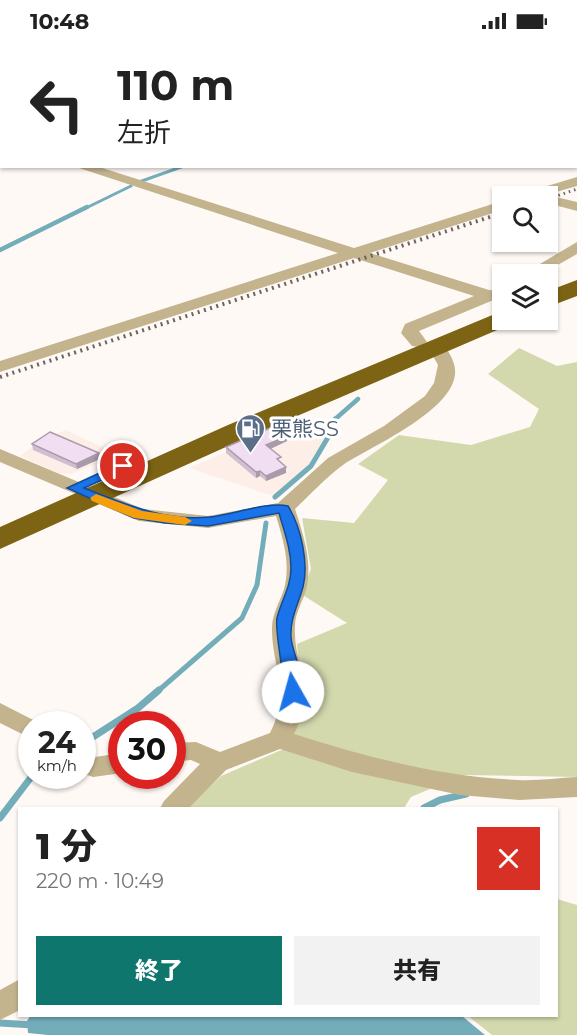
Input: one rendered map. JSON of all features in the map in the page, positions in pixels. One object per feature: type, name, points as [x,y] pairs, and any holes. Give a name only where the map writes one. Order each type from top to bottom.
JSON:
[{"type":"highway","points":[[558,284],[577,275]]},
{"type":"highway","points":[[558,296],[577,287]]},
{"type":"highway","points":[[0,521],[82,492],[428,344],[492,307]]},
{"type":"highway","points":[[0,539],[82,492]]},
{"type":"street","points":[[86,168],[355,252],[492,301]]},
{"type":"street","points":[[558,187],[577,181]]},
{"type":"street","points":[[558,202],[577,207]]},
{"type":"street","points":[[0,367],[492,208]]},
{"type":"street","points":[[548,264],[577,247]]},
{"type":"street","points":[[0,455],[139,515],[186,521],[237,518],[284,508],[336,462],[396,429],[432,400],[444,380],[446,368],[444,354],[428,344]]},
{"type":"street","points":[[279,739],[292,716],[293,692],[291,668],[284,639],[284,619],[296,587],[298,569],[295,545],[284,508]]},
{"type":"street","points":[[0,712],[18,722]]},
{"type":"street","points":[[175,807],[218,763],[279,739],[352,762],[460,785],[519,790],[577,787]]},
{"type":"street","points":[[186,750],[205,753],[218,763]]},
{"type":"street","points":[[0,1007],[18,994]]},
{"type":"shaded area","points":[[294,423],[325,438],[313,461],[273,496],[189,468]]},
{"type":"shaded area","points":[[66,430],[118,455],[71,474],[58,473],[20,456],[43,439]]},
{"type":"green space","points":[[519,348],[557,366],[577,362],[577,777],[463,775],[411,797],[405,807],[188,807],[221,776],[286,748],[301,696],[297,644],[347,623],[301,594],[311,569],[302,518],[354,523],[388,480],[358,464],[399,435],[471,445],[530,427],[539,409],[488,374]]},
{"type":"green space","points":[[558,899],[577,905],[577,1035],[492,1035],[469,1017],[558,1017]]},
{"type":"water","points":[[29,1017],[463,1017],[485,1035],[48,1035],[28,1033],[27,1021]]},
{"type":"building","points":[[275,426],[287,436],[266,445],[281,457],[277,459],[286,467],[266,476],[260,471],[256,472],[226,447]]},
{"type":"building","points":[[50,432],[99,453],[76,464],[32,444]]},
{"type":"waterway","points":[[139,182],[178,168]]},
{"type":"waterway","points":[[84,209],[131,186]]},
{"type":"waterway","points":[[0,250],[87,207]]},
{"type":"waterway","points":[[335,419],[358,399]]},
{"type":"waterway","points":[[275,497],[311,466],[330,434],[335,419]]},
{"type":"waterway","points":[[158,691],[242,618],[257,585],[266,523]]},
{"type":"waterway","points":[[96,735],[138,708],[159,690]]},
{"type":"waterway","points":[[0,818],[22,789]]},
{"type":"waterway","points":[[426,807],[440,800],[466,794]]},
{"type":"waterway","points":[[0,1023],[33,1025]]},
{"type":"railway","points":[[558,196],[577,189]]},
{"type":"railway","points":[[0,377],[492,216]]},
{"type":"slow traffic","points":[[96,498],[139,515],[185,521]]},
{"type":"place","name":"栗熊SS","points":[[250,454]]},
{"type":"route","points":[[123,466],[73,488],[139,515],[186,521],[208,522],[284,508],[295,545],[298,569],[296,587],[284,619],[284,639],[291,668],[293,692]]}]
